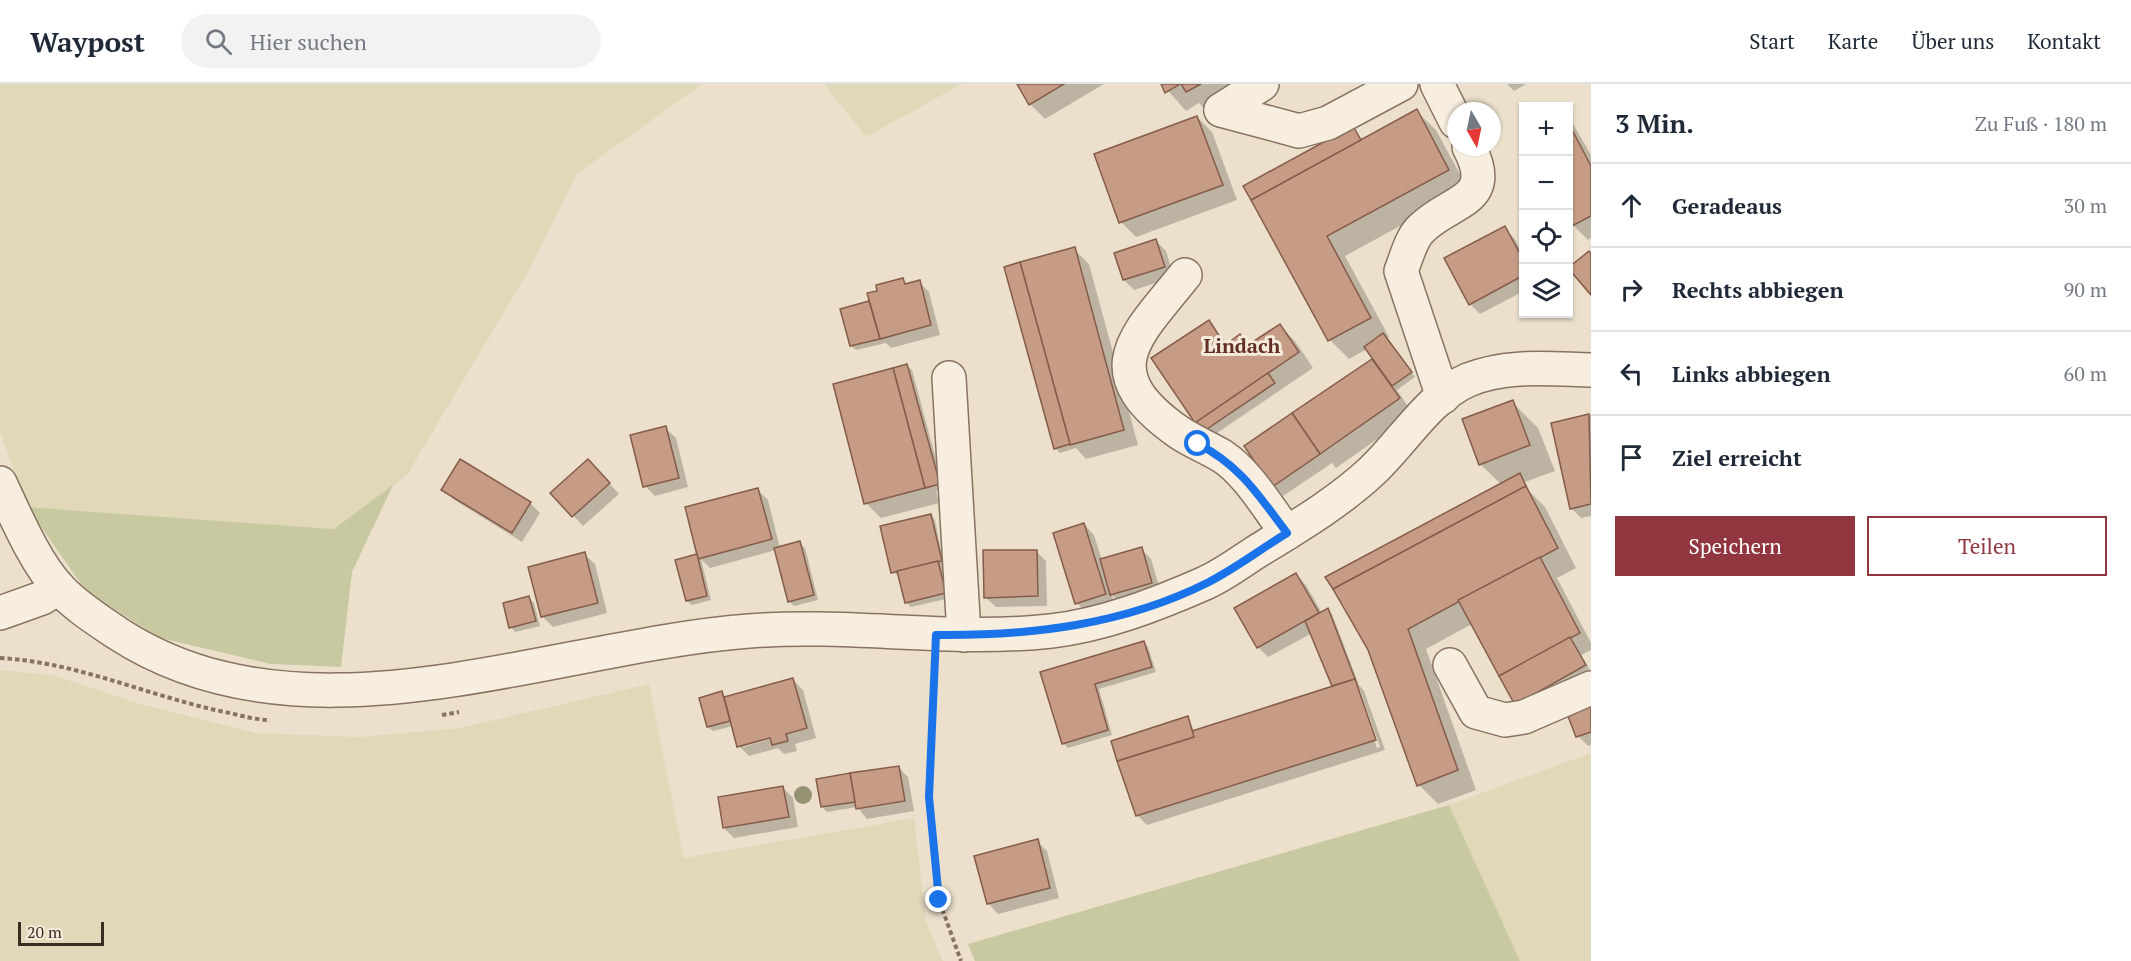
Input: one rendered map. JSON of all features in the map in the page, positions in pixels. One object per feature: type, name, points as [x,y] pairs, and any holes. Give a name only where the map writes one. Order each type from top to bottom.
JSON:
[{"type":"street","points":[[1262,84],[1221,110],[1299,130],[1328,123],[1401,84]]},
{"type":"street","points":[[1437,84],[1447,104]]},
{"type":"street","points":[[1443,397],[1401,271],[1420,230],[1472,195],[1479,176],[1474,156]]},
{"type":"street","points":[[1185,275],[1138,333],[1130,351],[1129,374],[1141,398],[1152,411],[1178,432],[1221,456],[1234,466],[1287,533]]},
{"type":"street","points":[[0,483],[26,536],[58,588],[90,615],[160,657],[199,672],[279,687],[360,689],[442,683],[659,641],[715,633],[780,628],[950,635],[1051,631],[1095,623],[1141,609],[1208,582],[1287,533],[1368,475],[1443,397],[1464,382],[1496,371],[1591,370]]},
{"type":"street","points":[[950,378],[950,635]]},
{"type":"street","points":[[0,613],[42,598],[58,588]]},
{"type":"street","points":[[1450,665],[1476,712],[1505,720],[1524,717],[1591,688]]},
{"type":"path","points":[[950,635],[929,797],[939,900],[962,961]]},
{"type":"shaded area","points":[[0,84],[702,84],[577,174],[528,272],[407,475],[335,529],[27,507],[0,432]]},
{"type":"shaded area","points":[[824,84],[962,84],[866,137]]},
{"type":"shaded area","points":[[0,670],[52,675],[137,703],[256,733],[359,737],[460,728],[649,684],[684,858],[914,818],[926,922],[943,961],[0,961]]},
{"type":"shaded area","points":[[1591,753],[1591,961],[1520,961],[1449,805]]},
{"type":"green space","points":[[393,485],[352,572],[341,667],[271,664],[160,638],[86,591],[27,507],[334,529]]},
{"type":"green space","points":[[1449,805],[1520,961],[975,961],[968,944]]},
{"type":"building","points":[[1017,84],[1064,84],[1029,105]]},
{"type":"building","points":[[1161,84],[1180,84],[1165,93]]},
{"type":"building","points":[[1181,84],[1201,84],[1186,92]]},
{"type":"building","points":[[1417,109],[1449,170],[1327,236],[1371,318],[1328,341],[1251,200]]},
{"type":"building","points":[[1197,116],[1223,185],[1119,223],[1094,154]]},
{"type":"building","points":[[1353,126],[1361,140],[1251,200],[1243,186]]},
{"type":"building","points":[[1573,132],[1591,166],[1591,216],[1573,225]]},
{"type":"building","points":[[1505,226],[1519,252],[1519,278],[1469,305],[1444,258]]},
{"type":"building","points":[[1156,239],[1165,267],[1123,280],[1114,253]]},
{"type":"building","points":[[1075,247],[1124,430],[1070,445],[1020,262]]},
{"type":"building","points":[[1589,251],[1591,254],[1591,295],[1573,274],[1573,264]]},
{"type":"building","points":[[1020,262],[1070,444],[1054,449],[1004,267]]},
{"type":"building","points":[[903,278],[905,284],[920,280],[931,325],[880,339],[867,293],[877,291],[876,285]]},
{"type":"building","points":[[869,301],[880,339],[850,346],[840,309]]},
{"type":"building","points":[[1209,320],[1225,345],[1240,334],[1248,345],[1280,324],[1299,352],[1195,423],[1151,358]]},
{"type":"building","points":[[1383,333],[1412,372],[1392,386],[1364,347]]},
{"type":"building","points":[[1372,359],[1400,398],[1320,454],[1292,413]]},
{"type":"building","points":[[907,364],[940,484],[925,488],[893,368]]},
{"type":"building","points":[[893,368],[925,488],[864,504],[833,384]]},
{"type":"building","points":[[1268,373],[1275,383],[1201,433],[1195,423]]},
{"type":"building","points":[[1513,400],[1530,445],[1479,465],[1462,419]]},
{"type":"building","points":[[1292,413],[1320,454],[1272,487],[1244,446]]},
{"type":"building","points":[[1589,414],[1591,504],[1570,509],[1551,423]]},
{"type":"building","points":[[666,426],[679,478],[643,487],[630,435]]},
{"type":"building","points":[[460,459],[531,502],[512,533],[441,490]]},
{"type":"building","points":[[588,459],[610,483],[572,517],[550,493]]},
{"type":"building","points":[[1520,473],[1526,486],[1333,589],[1325,577]]},
{"type":"building","points":[[1526,486],[1558,548],[1408,629],[1458,770],[1417,786],[1368,650],[1333,589]]},
{"type":"building","points":[[758,488],[772,539],[698,559],[685,507]]},
{"type":"building","points":[[931,514],[942,561],[891,573],[880,526]]},
{"type":"building","points":[[1084,523],[1106,594],[1075,604],[1053,533]]},
{"type":"building","points":[[800,541],[814,595],[788,602],[774,548]]},
{"type":"building","points":[[1142,547],[1152,583],[1110,595],[1100,559]]},
{"type":"building","points":[[983,550],[1037,550],[1038,596],[984,598]]},
{"type":"building","points":[[585,552],[598,603],[541,617],[528,567]]},
{"type":"building","points":[[697,554],[707,596],[686,601],[675,560]]},
{"type":"building","points":[[1540,557],[1580,633],[1499,676],[1458,600]]},
{"type":"building","points":[[938,561],[946,593],[905,603],[897,571]]},
{"type":"building","points":[[1296,573],[1319,613],[1257,648],[1234,608]]},
{"type":"building","points":[[529,596],[536,621],[509,628],[503,603]]},
{"type":"building","points":[[1328,608],[1355,679],[1332,686],[1305,621]]},
{"type":"building","points":[[1570,637],[1586,665],[1515,705],[1499,676]]},
{"type":"building","points":[[1144,641],[1152,667],[1095,684],[1108,730],[1062,744],[1040,672]]},
{"type":"building","points":[[793,678],[807,728],[786,734],[788,741],[772,745],[770,738],[737,747],[724,697]]},
{"type":"building","points":[[1355,679],[1376,740],[1136,816],[1117,761],[1194,737],[1192,731]]},
{"type":"building","points":[[722,691],[730,721],[707,727],[699,698]]},
{"type":"building","points":[[1591,702],[1591,732],[1576,737],[1566,711]]},
{"type":"building","points":[[1188,716],[1194,737],[1117,761],[1111,741]]},
{"type":"building","points":[[899,766],[905,801],[856,809],[850,773]]},
{"type":"building","points":[[850,773],[855,802],[821,807],[816,779]]},
{"type":"building","points":[[783,786],[789,817],[723,828],[718,797]]},
{"type":"building","points":[[1038,839],[1050,888],[987,904],[974,856]]},
{"type":"district","name":"Lindach","points":[[1242,345]]},
{"type":"route","points":[[939,900],[929,797],[936,635],[1051,631],[1095,623],[1141,609],[1208,582],[1287,533],[1234,466],[1198,444]]}]
